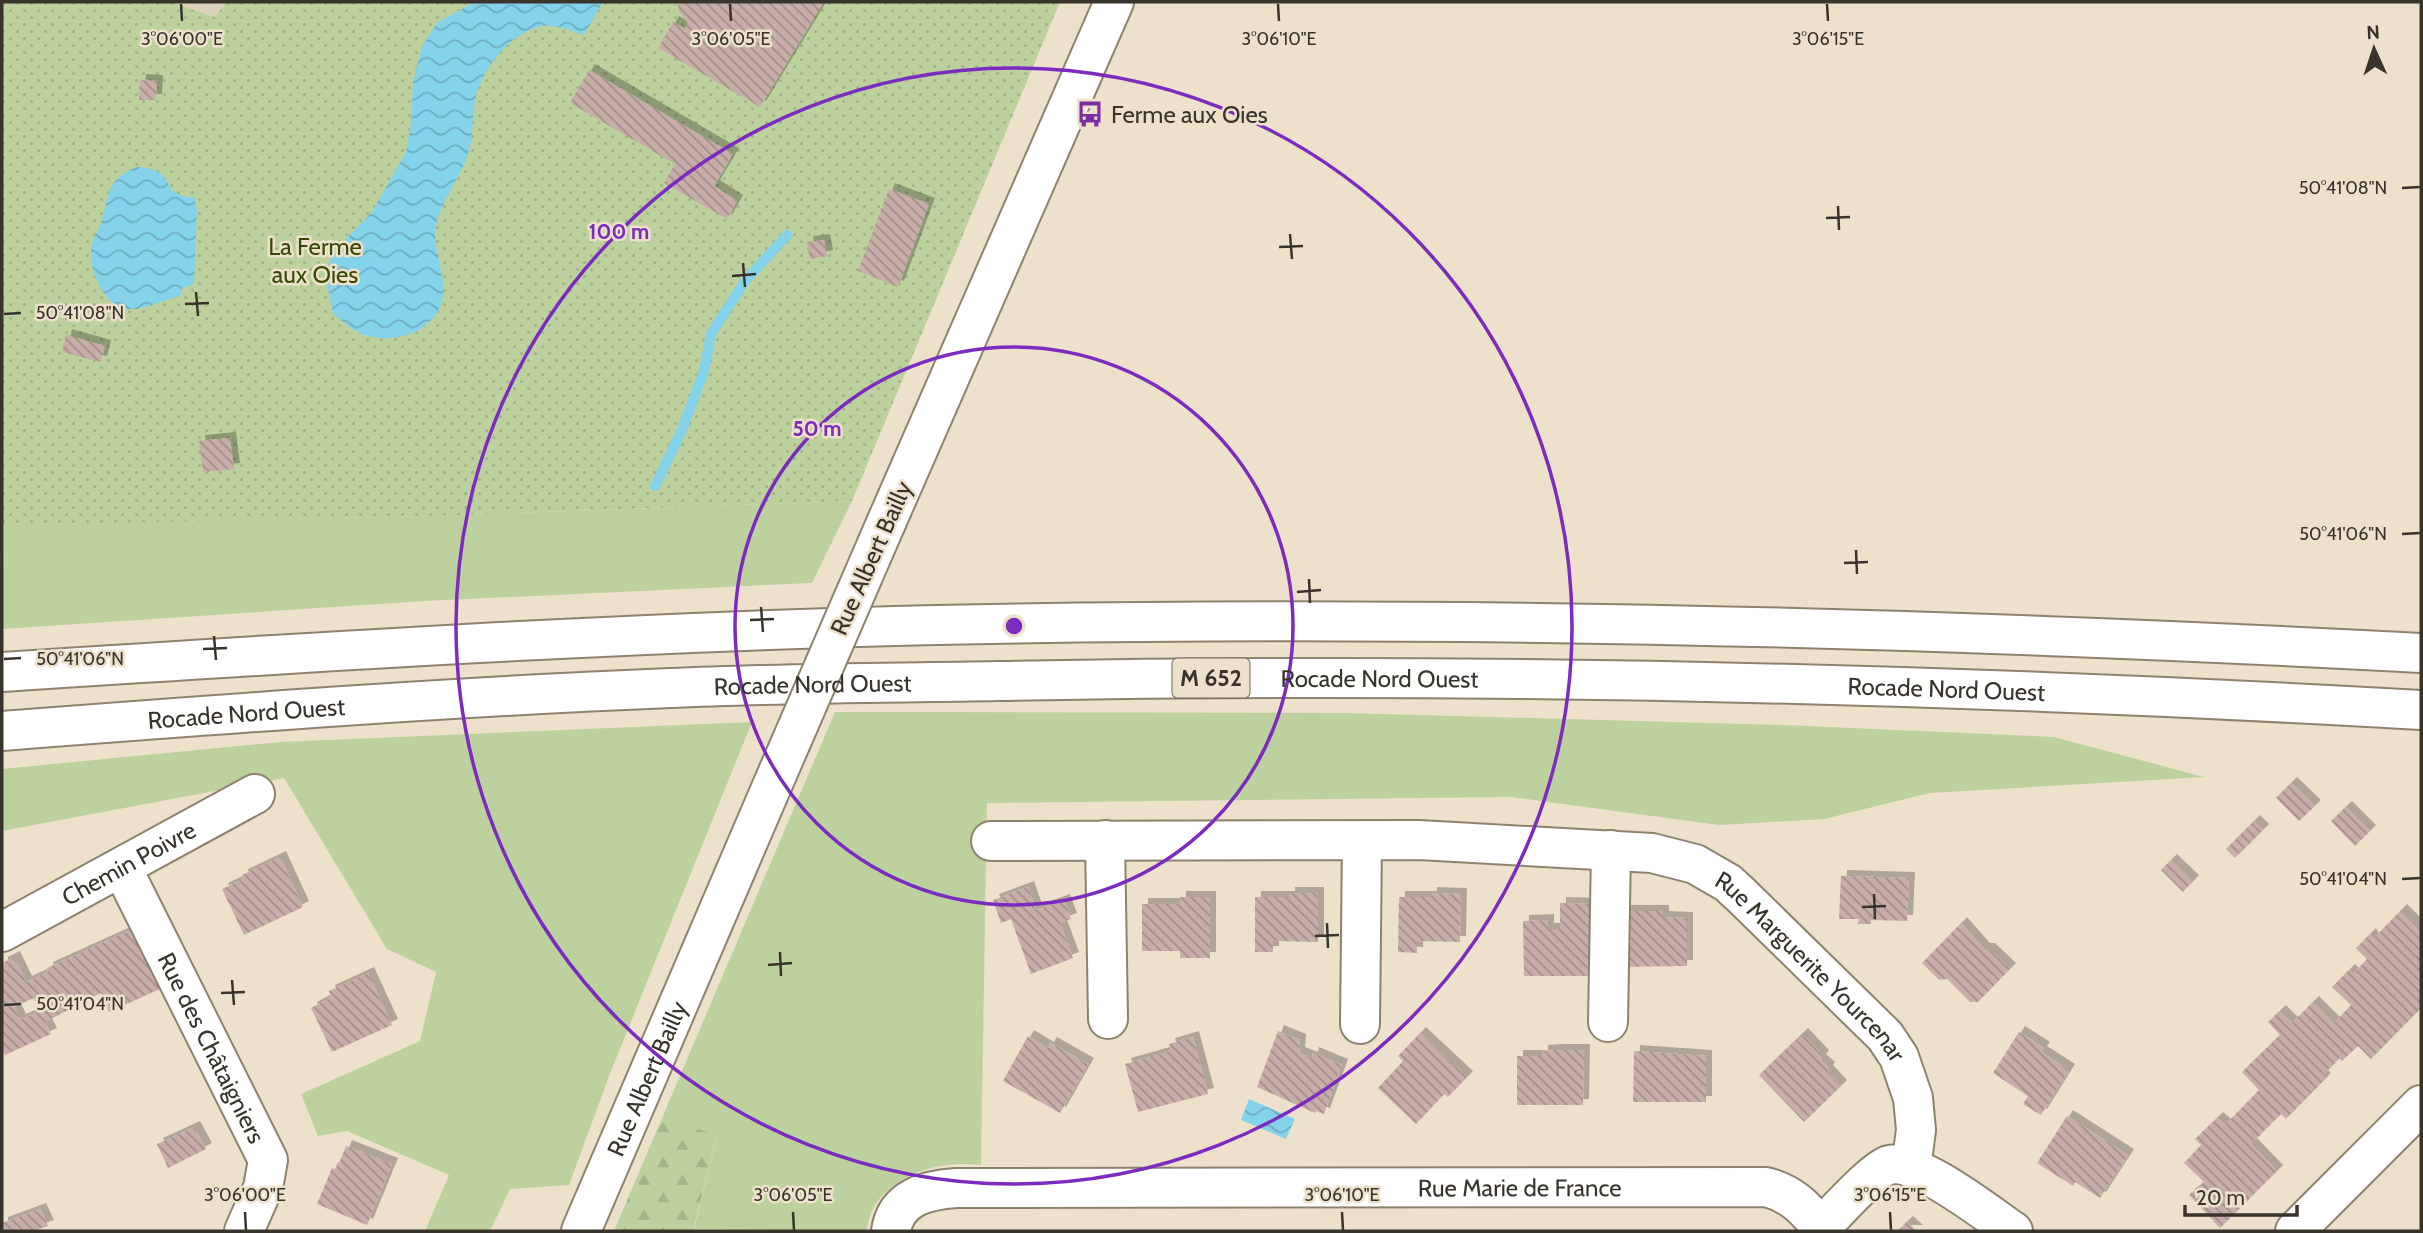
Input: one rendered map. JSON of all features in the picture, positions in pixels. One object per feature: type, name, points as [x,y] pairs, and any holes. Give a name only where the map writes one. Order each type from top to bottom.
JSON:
[{"type":"main road","name":"Rue Albert Bailly","points":[[581,1231],[1114,2]]},
{"type":"main road","name":"M 652","points":[[2,672],[293,653],[693,633],[1264,621],[1519,621],[1883,629],[2421,653]]},
{"type":"main road","name":"Rocade Nord Ouest","points":[[2,730],[402,702],[674,688],[1169,678],[1742,681],[2168,696],[2421,710]]},
{"type":"main road","name":"Chemin Poivre","points":[[2,932],[255,794]]},
{"type":"main road","points":[[1105,840],[1108,1019]]},
{"type":"main road","name":"Rue Marguerite Yourcenar","points":[[991,841],[1419,840],[1673,856],[1720,878],[1885,1036],[1907,1074],[1913,1098],[1916,1130],[1911,1168]]},
{"type":"main road","points":[[1360,1024],[1362,841]]},
{"type":"main road","points":[[1608,1022],[1611,850]]},
{"type":"main road","name":"Rue des Châtaigniers","points":[[122,867],[268,1160],[263,1188],[244,1231]]},
{"type":"main road","points":[[2295,1231],[2421,1105]]},
{"type":"main road","name":"Rue Marie de France","points":[[891,1231],[896,1213],[907,1201],[921,1193],[956,1188],[1766,1187],[1799,1202],[1819,1229],[1880,1170],[1889,1165],[1911,1168]]},
{"type":"main road","points":[[1911,1168],[2013,1231]]},
{"type":"shaded area","points":[[172,2],[227,2],[214,17]]},
{"type":"green space","name":"La Ferme aux Oies","points":[[2,2],[172,2],[214,17],[227,2],[1060,2],[852,501],[429,516],[2,525]]},
{"type":"green space","points":[[852,501],[812,583],[425,601],[2,629],[4,524],[429,516]]},
{"type":"green space","points":[[835,712],[1347,713],[1784,725],[2054,737],[2204,777],[1930,793],[1824,819],[1719,825],[1511,797],[987,803],[981,1165],[944,1165],[909,1176],[880,1198],[871,1213],[867,1231],[694,1229],[717,1136],[662,1118]]},
{"type":"green space","points":[[752,722],[611,1071],[569,1185],[510,1189],[490,1231],[425,1231],[449,1175],[347,1131],[318,1136],[301,1094],[420,1041],[436,972],[387,949],[284,778],[2,831],[2,769],[280,742]]},
{"type":"green space","points":[[662,1118],[717,1135],[693,1231],[614,1231]]},
{"type":"water","points":[[475,2],[603,2],[584,35],[558,27],[543,26],[520,35],[492,62],[476,96],[468,154],[437,222],[435,240],[443,287],[439,308],[431,320],[409,334],[395,338],[367,336],[333,314],[325,273],[334,251],[372,212],[406,152],[413,82],[422,46],[438,22]]},
{"type":"water","points":[[136,167],[158,172],[166,179],[171,190],[184,197],[194,197],[197,210],[194,284],[182,288],[180,296],[138,309],[121,309],[107,297],[97,281],[91,252],[113,184]]},
{"type":"water","points":[[1249,1099],[1295,1119],[1286,1139],[1241,1120]]},
{"type":"building","points":[[677,2],[817,2],[822,5],[760,107],[658,48],[673,22],[685,29],[688,23],[679,11]]},
{"type":"building","points":[[589,70],[733,154],[714,186],[737,201],[727,219],[664,183],[675,164],[570,103]]},
{"type":"building","points":[[140,80],[157,81],[156,100],[139,100]]},
{"type":"building","points":[[889,189],[929,204],[898,287],[858,271]]},
{"type":"building","points":[[824,240],[827,256],[810,259],[807,242]]},
{"type":"building","points":[[66,335],[105,346],[101,362],[62,352]]},
{"type":"building","points":[[230,438],[234,469],[203,472],[199,441]]},
{"type":"building","points":[[2291,783],[2315,806],[2299,821],[2276,798]]},
{"type":"building","points":[[2346,807],[2370,831],[2355,846],[2331,821]]},
{"type":"building","points":[[2254,821],[2263,830],[2235,858],[2226,849]]},
{"type":"building","points":[[280,857],[303,907],[244,935],[222,889],[243,879],[242,875]]},
{"type":"building","points":[[2171,860],[2193,881],[2183,892],[2161,870]]},
{"type":"building","points":[[1841,876],[1909,878],[1907,921],[1871,920],[1871,924],[1858,924],[1859,919],[1839,919]]},
{"type":"building","points":[[1028,887],[1036,910],[1064,900],[1071,919],[1060,923],[1073,958],[1031,974],[1011,919],[1001,923],[993,900]]},
{"type":"building","points":[[1289,893],[1318,893],[1318,942],[1273,941],[1273,952],[1255,952],[1255,897],[1289,897]]},
{"type":"building","points":[[1431,893],[1461,894],[1460,942],[1417,941],[1417,953],[1398,952],[1399,897],[1431,897]]},
{"type":"building","points":[[1180,897],[1210,897],[1210,958],[1180,958],[1180,951],[1142,951],[1142,904],[1180,904]]},
{"type":"building","points":[[1560,903],[1594,904],[1594,976],[1524,976],[1523,921],[1548,920],[1548,929],[1560,929]]},
{"type":"building","points":[[2401,910],[2421,930],[2421,1008],[2371,1059],[2358,1046],[2342,1061],[2340,1058],[2322,1076],[2325,1079],[2286,1119],[2281,1114],[2251,1144],[2277,1171],[2220,1228],[2189,1195],[2204,1182],[2184,1163],[2201,1145],[2195,1139],[2217,1118],[2225,1125],[2259,1090],[2242,1072],[2280,1035],[2268,1022],[2280,1011],[2292,1023],[2313,1002],[2334,1023],[2351,1005],[2332,987],[2349,970],[2353,974],[2367,959],[2356,948],[2370,934],[2373,939]]},
{"type":"building","points":[[1623,911],[1663,911],[1663,917],[1687,918],[1687,966],[1622,967]]},
{"type":"building","points":[[1961,923],[1984,949],[1989,949],[2010,969],[1978,1002],[1970,1002],[1947,979],[1939,980],[1922,963]]},
{"type":"building","points":[[133,929],[160,989],[109,1012],[101,993],[45,1022],[51,1034],[5,1055],[2,1049],[2,963],[14,957],[26,982],[48,972],[47,968]],"holes":[[[34,998],[40,1011],[20,1020],[14,1007]]]},
{"type":"building","points":[[368,973],[392,1025],[332,1052],[311,1008],[331,997],[329,991]]},
{"type":"building","points":[[1278,1031],[1300,1040],[1299,1053],[1312,1058],[1313,1053],[1342,1065],[1324,1114],[1315,1113],[1257,1087]]},
{"type":"building","points":[[2019,1032],[2044,1048],[2041,1052],[2069,1070],[2041,1115],[2023,1104],[2028,1096],[1993,1073]]},
{"type":"building","points":[[1420,1033],[1467,1077],[1448,1097],[1444,1094],[1416,1124],[1378,1088],[1403,1061],[1398,1056]]},
{"type":"building","points":[[1802,1034],[1823,1056],[1820,1060],[1841,1086],[1804,1122],[1759,1075]]},
{"type":"building","points":[[1028,1036],[1048,1048],[1051,1043],[1088,1064],[1060,1113],[1003,1081]]},
{"type":"building","points":[[1193,1037],[1208,1094],[1138,1112],[1125,1064],[1171,1051],[1169,1044]]},
{"type":"building","points":[[1584,1050],[1583,1105],[1517,1105],[1517,1056],[1542,1056],[1542,1051]]},
{"type":"building","points":[[1634,1051],[1706,1056],[1706,1102],[1633,1102]]},
{"type":"building","points":[[2067,1116],[2128,1155],[2100,1198],[2075,1182],[2073,1186],[2037,1163]]},
{"type":"building","points":[[194,1127],[206,1149],[168,1168],[157,1144]]},
{"type":"building","points":[[346,1146],[392,1164],[367,1225],[317,1204],[332,1168],[336,1170]]},
{"type":"building","points":[[40,1209],[48,1226],[33,1231],[2,1231],[2,1223]]},
{"type":"building","points":[[1907,1222],[1917,1231],[1897,1231]]},
{"type":"waterway","points":[[655,486],[681,432],[704,371],[711,334],[745,281],[787,235]]},
{"type":"place","name":"Ferme aux Oies","points":[[1090,114]]}]
